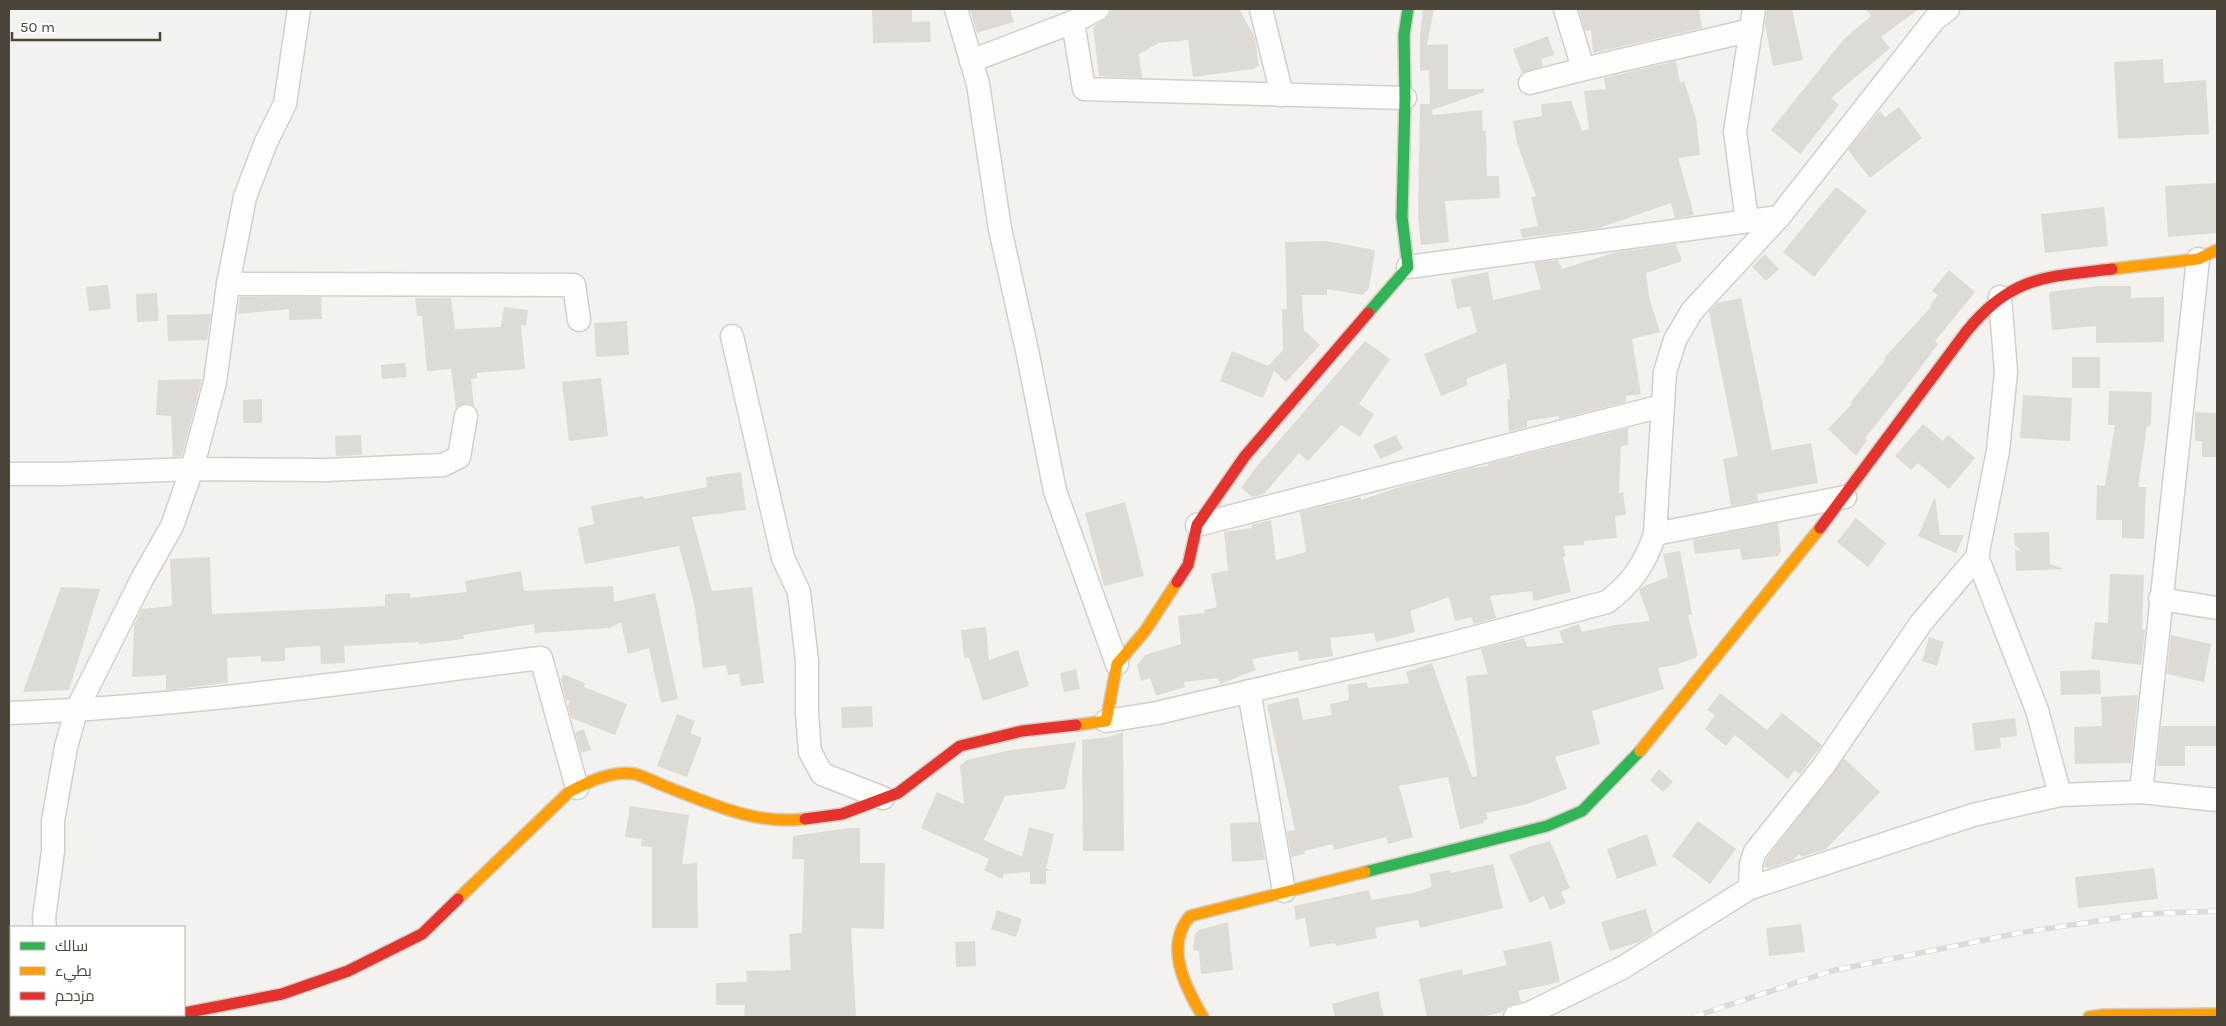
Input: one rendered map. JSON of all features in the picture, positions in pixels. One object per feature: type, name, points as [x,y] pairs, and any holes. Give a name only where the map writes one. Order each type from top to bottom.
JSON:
[{"type":"main road","points":[[185,1013],[292,990],[348,971],[422,934],[569,792],[589,781],[611,775],[634,774],[745,816],[794,820],[842,814],[898,793],[960,746],[1022,731],[1106,721],[1117,664],[1145,631],[1188,565],[1197,525],[1245,456],[1408,267],[1402,216],[1405,98],[1404,35],[1408,9]]},
{"type":"main road","points":[[1203,1017],[1193,1002],[1183,976],[1176,944],[1181,925],[1196,913],[1547,826],[1582,811],[1636,757],[1845,497],[1981,313],[2000,296],[2021,284],[2044,277],[2208,254]]},
{"type":"main road","points":[[2089,1017],[2103,1015],[2217,1014]]},
{"type":"street","points":[[46,926],[44,918],[53,851],[53,821],[66,747],[76,710],[142,579],[172,526],[192,469],[215,382],[228,284],[245,197],[266,142],[285,104],[299,9]]},
{"type":"street","points":[[956,9],[978,84],[1000,229],[1028,355],[1055,491],[1117,664]]},
{"type":"street","points":[[971,61],[1073,22],[1098,9]]},
{"type":"street","points":[[1261,9],[1282,95]]},
{"type":"street","points":[[1565,9],[1582,68]]},
{"type":"street","points":[[1106,721],[1157,713],[1446,645],[1607,602],[1624,589],[1638,573],[1648,554],[1655,534],[1665,372],[1675,340],[1692,311],[1779,217],[1934,20],[1948,9]]},
{"type":"street","points":[[1530,83],[1582,68],[1660,53],[1752,19],[1735,132],[1747,221]]},
{"type":"street","points":[[1073,22],[1084,89],[1405,98]]},
{"type":"street","points":[[1408,267],[1779,217]]},
{"type":"street","points":[[2141,792],[2160,599],[2208,254]]},
{"type":"street","points":[[228,284],[574,285],[579,320]]},
{"type":"street","points":[[1750,888],[1751,864],[1755,852],[1822,768],[1921,623],[1977,557],[1998,451],[2006,372],[2000,296]]},
{"type":"street","points":[[732,336],[783,558],[799,592],[807,661],[807,714],[810,752],[822,774],[883,798]]},
{"type":"street","points":[[1197,525],[1662,406]]},
{"type":"street","points":[[9,474],[192,469],[327,470],[443,465],[459,457],[466,416]]},
{"type":"street","points":[[1655,534],[1845,497]]},
{"type":"street","points":[[1977,557],[2037,710],[2060,795]]},
{"type":"street","points":[[2160,599],[2217,608]]},
{"type":"street","points":[[9,712],[76,710],[201,701],[541,658],[577,788]]},
{"type":"street","points":[[1249,691],[1284,891]]},
{"type":"street","points":[[1515,1017],[1530,1013],[1622,968],[1750,888],[1974,815],[2060,795],[2141,792],[2217,800]]},
{"type":"building","points":[[872,9],[912,9],[912,22],[930,21],[931,42],[873,43]]},
{"type":"building","points":[[970,9],[1010,9],[1014,22],[977,33]]},
{"type":"building","points":[[1112,9],[1239,9],[1255,38],[1259,66],[1253,69],[1193,77],[1188,40],[1159,43],[1139,54],[1142,78],[1099,76],[1093,27],[1109,16]]},
{"type":"building","points":[[1423,9],[1434,9],[1427,45],[1448,44],[1448,89],[1484,89],[1484,92],[1432,110],[1433,115],[1482,110],[1483,131],[1486,131],[1487,176],[1499,176],[1500,198],[1445,201],[1449,242],[1421,245],[1418,216],[1420,104],[1430,104],[1429,70],[1420,71],[1420,36]]},
{"type":"building","points":[[1579,9],[1699,9],[1702,28],[1593,53],[1591,30],[1585,31]]},
{"type":"building","points":[[1767,9],[1792,9],[1803,60],[1773,66],[1765,25]]},
{"type":"building","points":[[1866,9],[1919,9],[1881,37],[1890,48],[1831,98],[1839,105],[1800,154],[1771,130],[1844,39],[1871,16]]},
{"type":"building","points":[[1548,36],[1554,55],[1541,59],[1543,66],[1522,73],[1513,49]]},
{"type":"building","points":[[2163,59],[2164,83],[2206,80],[2209,134],[2118,139],[2114,62]]},
{"type":"building","points":[[1676,61],[1680,83],[1684,81],[1696,118],[1700,155],[1678,158],[1694,215],[1675,218],[1671,203],[1599,228],[1522,238],[1520,229],[1538,226],[1531,197],[1536,196],[1517,143],[1513,121],[1542,116],[1541,104],[1571,101],[1582,131],[1589,129],[1584,91],[1606,89],[1604,78]]},
{"type":"building","points":[[1899,107],[1922,138],[1870,178],[1848,150],[1880,111],[1885,117]]},
{"type":"building","points":[[2217,183],[2217,233],[2168,237],[2165,186]]},
{"type":"building","points":[[1836,187],[1867,211],[1814,277],[1783,252]]},
{"type":"building","points":[[2104,207],[2108,246],[2045,253],[2041,214]]},
{"type":"building","points":[[1326,241],[1375,250],[1369,288],[1363,295],[1327,289],[1327,295],[1302,295],[1304,330],[1320,345],[1286,382],[1274,371],[1263,398],[1220,381],[1232,351],[1268,366],[1283,350],[1282,309],[1287,309],[1285,242]]},
{"type":"building","points":[[1676,244],[1682,261],[1646,273],[1649,297],[1660,332],[1632,339],[1641,394],[1626,396],[1626,402],[1559,419],[1559,416],[1527,421],[1527,427],[1509,432],[1507,399],[1510,399],[1506,363],[1466,379],[1468,385],[1441,396],[1424,354],[1477,332],[1470,306],[1457,309],[1451,279],[1488,272],[1493,300],[1541,289],[1534,263],[1558,260],[1562,269],[1616,252]]},
{"type":"building","points":[[1765,254],[1779,269],[1766,281],[1752,267]]},
{"type":"building","points":[[1949,270],[1975,292],[1935,341],[1938,344],[1865,438],[1867,440],[1856,456],[1828,429],[1852,404],[1850,403],[1886,359],[1884,358],[1932,306],[1930,305],[1938,295],[1932,291]]},
{"type":"building","points":[[108,285],[111,309],[89,311],[86,287]]},
{"type":"building","points":[[2099,286],[2131,286],[2131,298],[2164,297],[2164,342],[2096,343],[2096,326],[2052,330],[2049,292]]},
{"type":"building","points":[[157,293],[159,321],[137,322],[136,294]]},
{"type":"building","points":[[240,297],[321,297],[322,319],[289,320],[289,309],[238,314]]},
{"type":"building","points":[[415,298],[451,298],[455,329],[501,327],[504,307],[528,310],[526,326],[521,325],[525,369],[477,373],[477,378],[471,379],[474,406],[469,403],[462,404],[456,408],[451,369],[427,371],[422,316],[417,316]]},
{"type":"building","points":[[1741,298],[1772,450],[1811,443],[1818,483],[1757,494],[1758,501],[1731,506],[1723,459],[1738,456],[1709,312],[1717,303]]},
{"type":"building","points":[[211,314],[207,340],[168,341],[167,315]]},
{"type":"building","points":[[627,321],[629,355],[596,357],[594,323]]},
{"type":"building","points":[[1365,341],[1390,359],[1359,404],[1374,414],[1360,437],[1341,425],[1308,461],[1299,453],[1264,494],[1252,497],[1241,488],[1257,466]]},
{"type":"building","points":[[2072,357],[2100,357],[2100,388],[2072,388]]},
{"type":"building","points":[[405,363],[407,377],[382,379],[381,365]]},
{"type":"building","points":[[601,378],[608,436],[569,441],[562,382]]},
{"type":"building","points":[[202,379],[182,456],[173,457],[171,416],[156,415],[158,380]]},
{"type":"building","points":[[2109,391],[2152,392],[2151,426],[2147,426],[2138,487],[2146,487],[2144,539],[2122,538],[2122,520],[2096,520],[2097,485],[2105,486],[2115,425],[2108,425]]},
{"type":"building","points":[[2023,395],[2072,398],[2070,441],[2020,438]]},
{"type":"building","points":[[262,399],[262,423],[243,423],[243,400]]},
{"type":"building","points":[[2195,412],[2217,413],[2217,457],[2202,457],[2202,441],[2195,441]]},
{"type":"building","points":[[1923,424],[1943,441],[1948,435],[1975,458],[1949,489],[1918,463],[1911,470],[1895,456]]},
{"type":"building","points":[[1628,428],[1628,445],[1621,446],[1619,493],[1623,492],[1626,515],[1615,516],[1617,538],[1584,541],[1584,545],[1563,546],[1566,556],[1563,557],[1571,592],[1534,601],[1532,591],[1490,596],[1496,618],[1474,624],[1471,617],[1455,621],[1449,597],[1410,611],[1415,632],[1376,642],[1374,633],[1330,638],[1333,656],[1299,661],[1298,651],[1252,659],[1256,670],[1220,684],[1218,678],[1184,682],[1185,687],[1156,696],[1150,678],[1141,681],[1137,665],[1145,655],[1181,644],[1178,616],[1205,613],[1204,610],[1217,607],[1211,574],[1228,570],[1224,532],[1252,528],[1251,525],[1271,520],[1276,560],[1306,552],[1300,512],[1361,497],[1361,500],[1400,487],[1472,468],[1488,466],[1488,464]]},
{"type":"building","points":[[361,435],[362,455],[336,456],[335,436]]},
{"type":"building","points":[[1396,435],[1403,449],[1380,459],[1373,445]]},
{"type":"building","points":[[741,472],[746,510],[692,517],[712,591],[752,587],[764,683],[741,686],[739,674],[728,675],[726,665],[703,668],[694,603],[679,546],[585,564],[578,528],[594,524],[591,506],[643,496],[644,499],[707,487],[706,477]]},
{"type":"building","points":[[1935,497],[1940,535],[1964,535],[1956,553],[1918,536]]},
{"type":"building","points":[[1125,502],[1144,576],[1104,586],[1085,513]]},
{"type":"building","points":[[1856,518],[1886,543],[1868,567],[1837,542]]},
{"type":"building","points":[[1778,523],[1781,551],[1778,556],[1742,560],[1740,549],[1695,554],[1693,540]]},
{"type":"building","points":[[2049,532],[2050,564],[2064,569],[2016,571],[2015,549],[2022,552],[2015,545],[2014,533]]},
{"type":"building","points":[[1680,551],[1692,614],[1688,615],[1698,655],[1695,658],[1675,665],[1658,668],[1664,689],[1592,711],[1600,744],[1555,757],[1567,789],[1524,805],[1486,813],[1488,819],[1483,821],[1484,823],[1460,829],[1448,777],[1399,786],[1413,837],[1388,844],[1386,837],[1334,850],[1333,844],[1304,851],[1305,854],[1291,857],[1287,831],[1295,830],[1267,705],[1298,697],[1303,720],[1332,715],[1330,704],[1349,700],[1348,685],[1367,682],[1368,688],[1409,683],[1406,672],[1432,663],[1472,777],[1477,776],[1466,676],[1488,674],[1481,649],[1524,638],[1527,647],[1563,643],[1559,631],[1579,624],[1582,632],[1615,625],[1650,621],[1639,590],[1642,587],[1668,577],[1663,554]]},
{"type":"building","points":[[210,557],[212,614],[385,606],[385,594],[410,593],[410,598],[467,592],[465,581],[521,571],[524,591],[613,586],[614,602],[655,593],[678,699],[661,703],[649,648],[628,654],[621,622],[610,628],[535,633],[534,624],[463,635],[464,639],[419,644],[419,642],[344,646],[345,663],[321,664],[320,646],[285,648],[285,661],[261,662],[261,656],[227,658],[228,683],[166,690],[166,675],[132,677],[134,625],[142,609],[172,606],[170,559]]},
{"type":"building","points":[[2110,574],[2144,575],[2142,629],[2145,630],[2141,665],[2091,659],[2095,622],[2108,623]]},
{"type":"building","points":[[61,587],[100,589],[69,690],[23,692]]},
{"type":"building","points":[[986,627],[989,660],[1018,650],[1029,686],[983,701],[969,658],[964,658],[961,630]]},
{"type":"building","points":[[2171,635],[2211,644],[2204,682],[2167,674]]},
{"type":"building","points":[[1929,637],[1944,642],[1937,666],[1922,661]]},
{"type":"building","points":[[1076,669],[1080,689],[1064,692],[1060,673]]},
{"type":"building","points":[[2100,670],[2101,694],[2061,695],[2060,671]]},
{"type":"building","points":[[563,674],[585,683],[584,687],[627,704],[615,735],[571,718],[568,706],[570,701],[566,700],[561,680]]},
{"type":"building","points":[[1720,693],[1767,730],[1782,713],[1822,745],[1800,774],[1795,770],[1788,779],[1735,735],[1726,746],[1705,729],[1715,716],[1707,710]]},
{"type":"building","points":[[2138,695],[2131,763],[2075,764],[2074,727],[2102,726],[2101,697]]},
{"type":"building","points":[[872,706],[873,727],[842,728],[841,707]]},
{"type":"building","points":[[677,714],[695,721],[690,733],[702,738],[687,777],[657,766]]},
{"type":"building","points":[[2015,718],[2017,736],[2000,738],[2001,748],[1975,751],[1972,723]]},
{"type":"building","points":[[2161,726],[2216,726],[2216,746],[2185,746],[2185,766],[2157,766]]},
{"type":"building","points":[[584,729],[591,750],[581,753],[575,732]]},
{"type":"building","points":[[1123,732],[1124,851],[1083,851],[1082,740],[1108,737]]},
{"type":"building","points":[[1076,742],[1065,789],[1005,796],[984,840],[1022,857],[1029,827],[1054,834],[1046,868],[1051,871],[1046,871],[1046,884],[1030,884],[1030,872],[1004,874],[1002,879],[984,870],[989,859],[921,828],[937,792],[964,804],[960,766],[967,760],[1011,750]]},
{"type":"building","points":[[1844,758],[1880,792],[1826,849],[1802,857],[1799,854],[1794,860],[1768,868],[1764,866],[1767,858]]},
{"type":"building","points":[[1659,769],[1673,782],[1663,792],[1650,780]]},
{"type":"building","points":[[630,806],[689,815],[682,864],[697,863],[698,928],[652,928],[652,847],[641,846],[642,839],[625,837]]},
{"type":"building","points":[[1698,821],[1736,849],[1710,884],[1672,856]]},
{"type":"building","points":[[1259,822],[1265,860],[1232,862],[1230,823]]},
{"type":"building","points":[[860,828],[860,863],[885,863],[884,929],[851,928],[856,1017],[744,1017],[745,1005],[716,1005],[716,983],[747,982],[746,971],[791,970],[789,934],[802,933],[804,859],[792,859],[793,836]]},
{"type":"building","points":[[1647,834],[1657,865],[1617,879],[1607,849]]},
{"type":"building","points":[[1550,841],[1570,888],[1561,892],[1566,903],[1550,910],[1544,896],[1530,903],[1509,855]]},
{"type":"building","points":[[1493,864],[1503,908],[1420,928],[1418,920],[1375,928],[1377,938],[1336,946],[1335,943],[1310,947],[1305,918],[1296,920],[1294,906],[1369,890],[1371,900],[1412,893],[1432,887],[1429,874],[1450,870],[1451,873]]},
{"type":"building","points":[[2154,868],[2158,899],[2078,908],[2075,877]]},
{"type":"building","points":[[1646,909],[1653,933],[1639,942],[1610,951],[1601,922]]},
{"type":"building","points":[[997,910],[1022,919],[1016,937],[991,929]]},
{"type":"building","points":[[1228,922],[1233,970],[1201,974],[1199,951],[1193,950],[1195,934],[1199,930]]},
{"type":"building","points":[[1801,924],[1805,952],[1769,956],[1766,928]]},
{"type":"building","points":[[975,941],[976,966],[956,967],[955,942]]},
{"type":"building","points":[[1551,941],[1560,982],[1518,991],[1521,1002],[1506,1007],[1503,1012],[1481,1017],[1427,1017],[1419,979],[1462,969],[1463,975],[1507,965],[1503,951]]},
{"type":"building","points":[[1378,991],[1384,1017],[1335,1017],[1332,1004]]},
{"type":"railway","points":[[1693,1017],[1831,971],[2019,933],[2143,914],[2217,911]]},
{"type":"traffic: fast","points":[[1368,313],[1408,267],[1402,217],[1405,98],[1404,35],[1408,9]]},
{"type":"traffic: fast","points":[[1365,872],[1547,826],[1582,811],[1640,751]]},
{"type":"traffic: slow","points":[[2112,269],[2198,259],[2217,250]]},
{"type":"traffic: slow","points":[[1640,751],[1820,528]]},
{"type":"traffic: slow","points":[[1076,725],[1106,721],[1117,664],[1145,631],[1177,582]]},
{"type":"traffic: slow","points":[[458,899],[569,792],[609,775],[635,774],[717,806],[751,816],[769,819],[805,819]]},
{"type":"traffic: slow","points":[[1203,1017],[1184,980],[1178,953],[1182,928],[1190,916],[1365,872]]},
{"type":"traffic: slow","points":[[2089,1017],[2103,1015],[2217,1014]]},
{"type":"traffic: jam","points":[[1820,528],[1966,332],[1982,314],[1998,300],[2014,290],[2031,283],[2067,274],[2112,269]]},
{"type":"traffic: jam","points":[[1177,582],[1188,565],[1197,525],[1245,456],[1368,313]]},
{"type":"traffic: jam","points":[[805,819],[842,814],[898,793],[960,746],[1022,731],[1076,725]]},
{"type":"traffic: jam","points":[[185,1013],[282,994],[348,971],[422,934],[458,899]]},
{"type":"traffic: jam","points":[[157,1017],[165,1016]]}]
